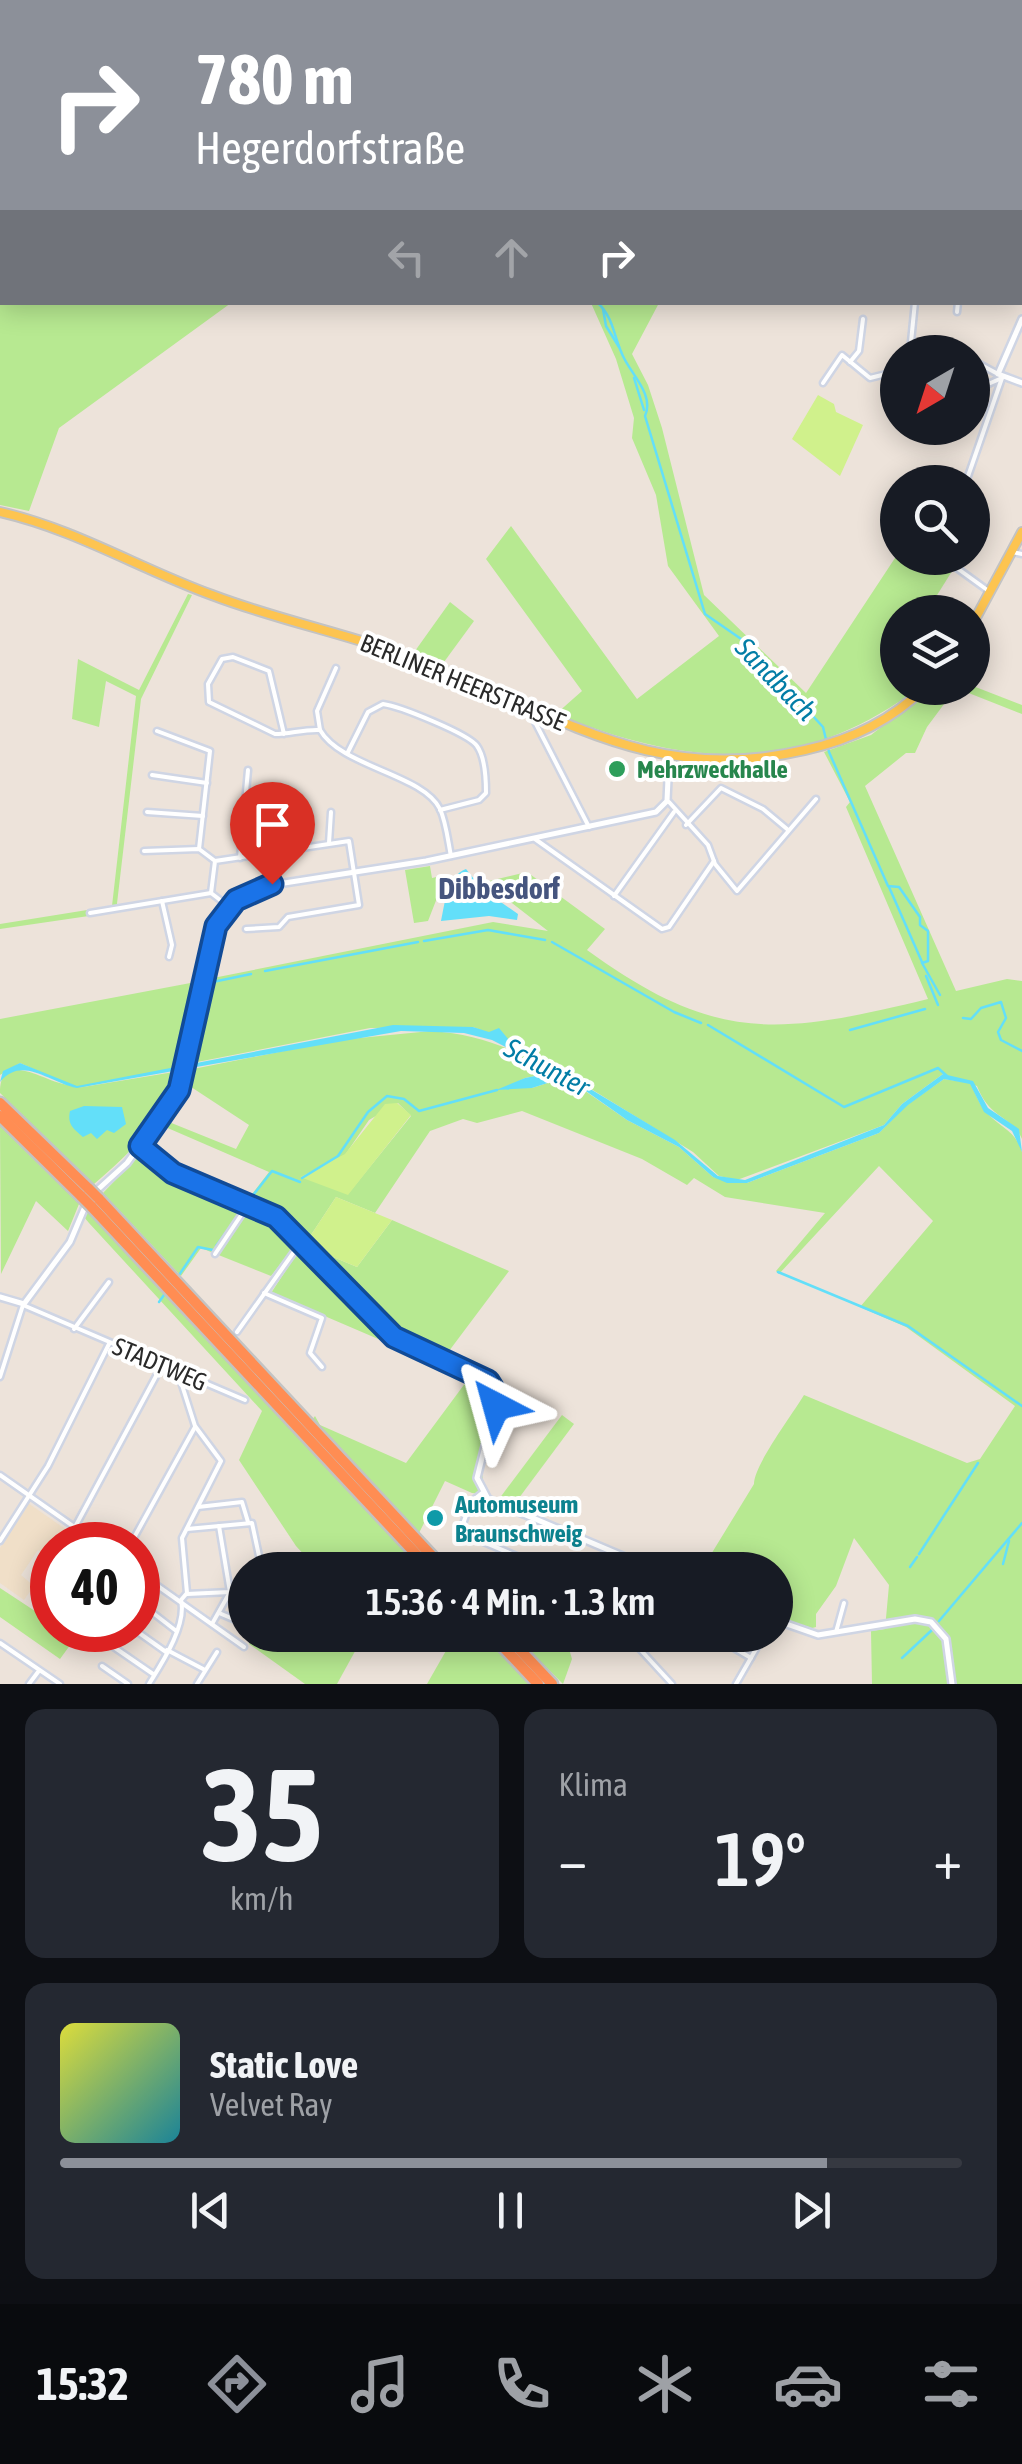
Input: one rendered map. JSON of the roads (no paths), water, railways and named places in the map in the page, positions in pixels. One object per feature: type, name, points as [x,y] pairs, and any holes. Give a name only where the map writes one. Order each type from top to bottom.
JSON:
[{"type":"highway","points":[[0,1103],[427,1552]]},
{"type":"highway","points":[[0,1116],[29,1137]]},
{"type":"highway","points":[[90,1198],[414,1552]]},
{"type":"highway","points":[[508,1652],[538,1684]]},
{"type":"highway","points":[[522,1652],[552,1684]]},
{"type":"main road","name":"BERLINER HEERSTRASSE","points":[[0,512],[69,533],[212,596],[380,646],[599,736],[669,757],[734,760],[822,747],[880,722],[902,705]]},
{"type":"main road","points":[[988,595],[1017,553],[1022,532]]},
{"type":"street","points":[[912,335],[915,305]]},
{"type":"street","points":[[957,312],[958,305]]},
{"type":"street","points":[[850,362],[859,351],[862,319]]},
{"type":"street","points":[[971,465],[1022,319]]},
{"type":"street","points":[[823,383],[842,354],[870,378],[880,376]]},
{"type":"street","points":[[990,370],[1022,383]]},
{"type":"street","points":[[990,381],[1000,376]]},
{"type":"street","points":[[966,575],[990,592]]},
{"type":"street","points":[[284,734],[270,674],[262,666],[233,656],[222,658],[208,684],[207,698],[267,732],[284,734],[320,730]]},
{"type":"street","points":[[336,668],[318,711],[320,730],[330,744],[423,792],[440,810],[451,856]]},
{"type":"street","points":[[347,753],[368,712],[382,704],[418,715],[471,741],[479,750],[486,793],[480,800],[440,810]]},
{"type":"street","points":[[535,722],[589,827]]},
{"type":"street","points":[[157,731],[210,751],[200,849]]},
{"type":"street","points":[[669,757],[667,800],[708,845],[714,861],[737,891],[816,799]]},
{"type":"street","points":[[240,858],[248,770]]},
{"type":"street","points":[[152,775],[207,783]]},
{"type":"street","points":[[686,825],[721,788],[764,809],[788,830]]},
{"type":"street","points":[[284,850],[289,792]]},
{"type":"street","points":[[0,1377],[22,1305],[70,1242],[90,1198],[140,1146],[174,1101],[183,1076],[213,933],[228,906],[265,886],[535,839],[658,811],[667,800]]},
{"type":"street","points":[[147,812],[203,816]]},
{"type":"street","points":[[330,843],[331,812]]},
{"type":"street","points":[[614,896],[674,812]]},
{"type":"street","points":[[535,839],[658,927],[667,928],[714,861]]},
{"type":"street","points":[[214,862],[349,842],[357,906],[288,917],[279,927],[246,928]]},
{"type":"street","points":[[144,851],[200,849],[214,862]]},
{"type":"street","points":[[211,892],[214,862]]},
{"type":"street","points":[[90,913],[211,892],[228,906]]},
{"type":"street","points":[[162,901],[172,945],[169,957]]},
{"type":"street","points":[[140,1146],[173,1173],[276,1217],[394,1337],[479,1376],[493,1388],[496,1406],[478,1474],[482,1493],[498,1504],[611,1552]]},
{"type":"street","points":[[215,1254],[248,1205]]},
{"type":"street","points":[[237,1332],[301,1241]]},
{"type":"street","points":[[74,1328],[109,1282]]},
{"type":"street","points":[[264,1293],[332,1322]]},
{"type":"street","points":[[0,1297],[22,1305]]},
{"type":"street","name":"STADTWEG","points":[[22,1305],[246,1400]]},
{"type":"street","points":[[321,1317],[323,1322],[310,1353],[322,1367]]},
{"type":"street","points":[[0,1541],[2,1531],[48,1466],[109,1343]]},
{"type":"street","points":[[78,1522],[166,1367],[181,1382],[195,1426],[221,1461],[182,1541],[186,1594]]},
{"type":"street","points":[[143,1522],[195,1426]]},
{"type":"street","points":[[0,1474],[67,1522]]},
{"type":"street","points":[[482,1493],[471,1502],[460,1532],[507,1552]]},
{"type":"street","points":[[198,1508],[242,1502],[248,1523]]},
{"type":"street","points":[[186,1530],[248,1523],[256,1526],[260,1552]]},
{"type":"street","points":[[219,1526],[228,1580]]},
{"type":"street","points":[[160,1587],[228,1636]]},
{"type":"street","points":[[180,1600],[186,1594],[228,1592]]},
{"type":"street","points":[[212,1624],[228,1596]]},
{"type":"street","points":[[149,1684],[176,1630],[183,1608],[180,1600]]},
{"type":"street","points":[[836,1632],[844,1603]]},
{"type":"street","points":[[219,1612],[228,1616]]},
{"type":"street","points":[[160,1618],[176,1630]]},
{"type":"street","points":[[793,1627],[812,1634],[915,1619],[936,1626],[948,1642],[952,1684]]},
{"type":"street","points":[[0,1644],[60,1684]]},
{"type":"street","points":[[160,1646],[205,1670]]},
{"type":"street","points":[[121,1652],[155,1675]]},
{"type":"street","points":[[197,1684],[217,1652]]},
{"type":"street","points":[[643,1652],[672,1684]]},
{"type":"street","points":[[742,1652],[752,1658]]},
{"type":"street","points":[[736,1684],[755,1652]]},
{"type":"street","points":[[102,1666],[128,1684]]},
{"type":"street","points":[[29,1684],[40,1670]]},
{"type":"water","points":[[466,869],[482,889],[518,914],[517,920],[489,916],[441,921],[451,884]]},
{"type":"water","name":"Schunter","points":[[393,1025],[473,1027],[489,1032],[499,1028],[509,1040],[675,1140],[718,1176],[745,1180],[884,1125],[902,1104],[943,1074],[973,1081],[988,1108],[1019,1129],[1022,1152],[1012,1131],[984,1112],[970,1084],[944,1079],[908,1105],[879,1133],[747,1183],[727,1183],[713,1177],[679,1147],[627,1120],[573,1082],[560,1079],[532,1088],[496,1090],[525,1078],[555,1072],[492,1040],[464,1033],[401,1031],[77,1088],[26,1070],[8,1074],[0,1082],[3,1071],[20,1063],[77,1086]]},
{"type":"water","points":[[84,1106],[122,1107],[126,1124],[114,1133],[107,1130],[97,1139],[91,1133],[83,1137],[72,1126],[69,1116],[70,1111]]},
{"type":"waterway","name":"Sandbach","points":[[599,305],[645,394],[645,416],[705,614],[744,641],[823,727],[829,752],[888,886],[899,887],[920,917],[920,925],[928,931],[928,961],[922,963],[940,995]]},
{"type":"waterway","points":[[603,309],[606,326],[619,347]]},
{"type":"waterway","points":[[634,378],[644,410]]},
{"type":"waterway","points":[[889,887],[922,962]]},
{"type":"waterway","points":[[424,941],[488,930],[545,940]]},
{"type":"waterway","points":[[265,971],[418,942]]},
{"type":"waterway","points":[[552,942],[674,1012],[701,1023]]},
{"type":"waterway","points":[[208,983],[251,974]]},
{"type":"waterway","points":[[926,976],[938,1005]]},
{"type":"waterway","name":"Sandbach","points":[[963,1018],[971,1019],[981,1008],[1001,1002],[1006,1018],[998,1032],[1001,1040],[1022,1051]]},
{"type":"waterway","points":[[850,1030],[925,1009]]},
{"type":"waterway","points":[[708,1025],[844,1107],[938,1068],[947,1076]]},
{"type":"waterway","points":[[302,1178],[338,1156],[368,1112],[387,1096],[404,1099],[419,1111],[497,1090]]},
{"type":"waterway","points":[[250,1199],[272,1171],[300,1182]]},
{"type":"waterway","points":[[216,1246],[242,1211]]},
{"type":"waterway","points":[[179,1275],[198,1247],[213,1250]]},
{"type":"waterway","points":[[778,1272],[908,1326],[1022,1406]]},
{"type":"waterway","points":[[159,1302],[164,1295]]},
{"type":"waterway","points":[[919,1554],[978,1463]]},
{"type":"waterway","points":[[939,1621],[1022,1523]]},
{"type":"waterway","points":[[1003,1564],[1009,1541]]},
{"type":"waterway","points":[[910,1567],[917,1557]]},
{"type":"waterway","points":[[902,1658],[933,1629]]},
{"type":"place","name":"Mehrzweckhalle","points":[[617,769]]},
{"type":"place","name":"Automuseum Braunschweig","points":[[435,1518]]},
{"type":"district","name":"Dibbesdorf","points":[[499,889]]}]
